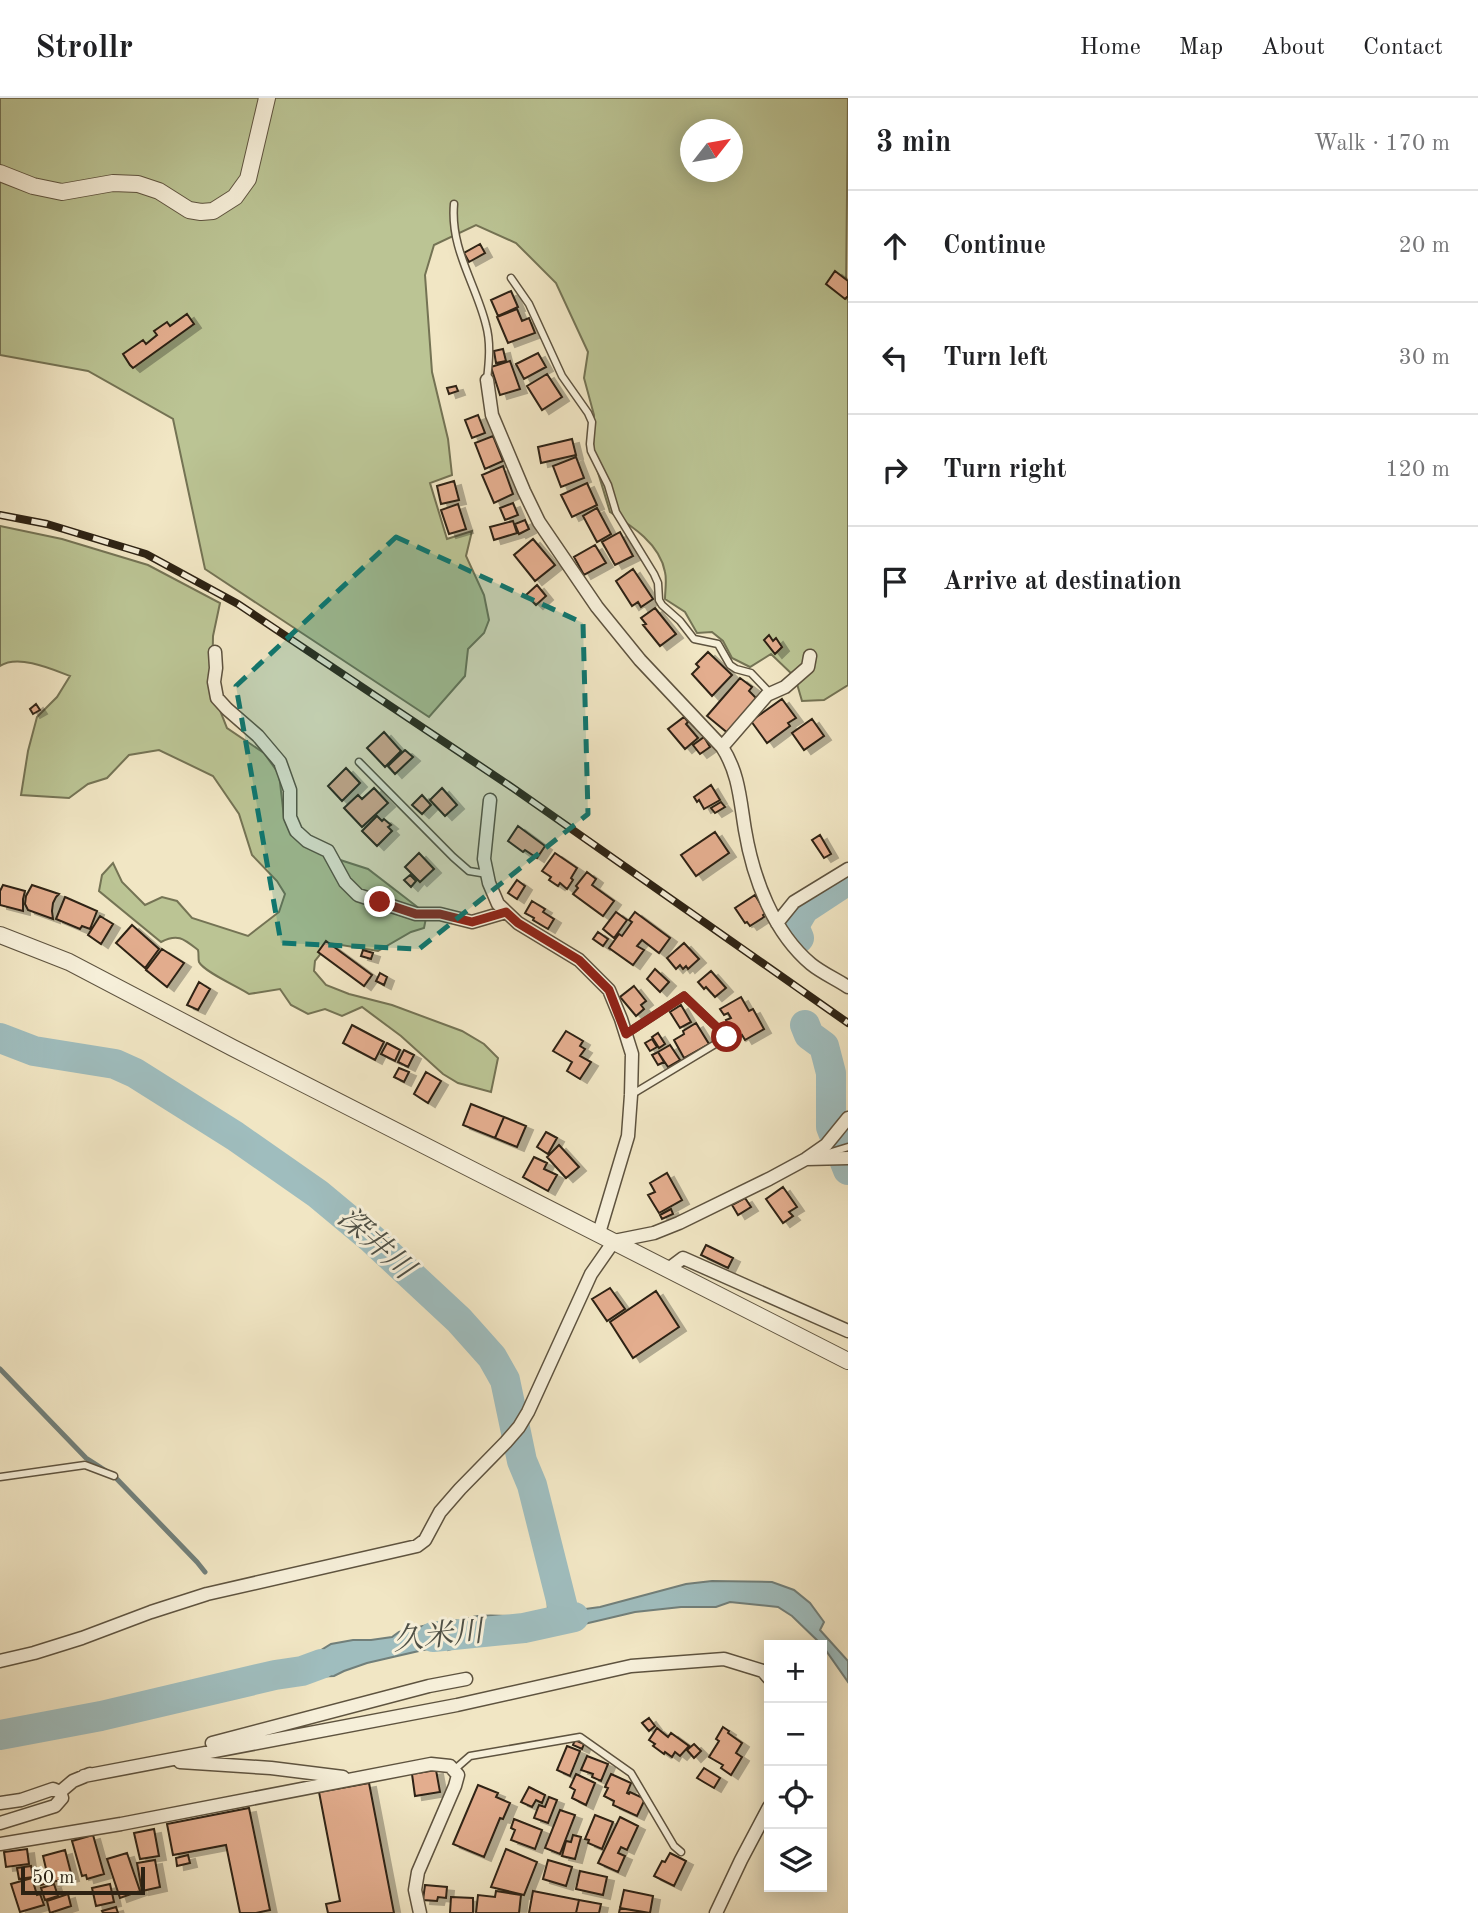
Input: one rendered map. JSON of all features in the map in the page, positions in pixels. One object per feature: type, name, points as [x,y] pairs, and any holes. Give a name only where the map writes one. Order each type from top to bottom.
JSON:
[{"type":"street","points":[[0,173],[33,186],[62,192],[113,183],[138,184],[159,191],[190,210],[213,211],[235,197],[248,179],[267,98]]},
{"type":"street","points":[[487,380],[492,415],[539,522],[597,607],[640,660],[722,747],[731,761],[760,885],[777,923],[792,946],[813,965],[848,987]]},
{"type":"street","points":[[215,652],[214,682],[217,698],[258,736],[279,762],[290,790],[290,817],[296,831],[307,841],[328,851],[345,882],[358,895],[416,914],[440,914],[472,922],[506,912]]},
{"type":"street","points":[[722,747],[770,693],[785,687],[808,667],[810,656]]},
{"type":"street","points":[[490,800],[484,859],[498,904],[518,923],[579,960],[609,990],[632,1054],[628,1136],[598,1233]]},
{"type":"street","points":[[777,923],[794,902],[848,869]]},
{"type":"street","points":[[0,935],[69,962],[848,1361]]},
{"type":"street","points":[[0,1661],[34,1654],[207,1594],[417,1546],[425,1540],[440,1512],[519,1427],[591,1274],[614,1241],[654,1233],[679,1223],[806,1159],[826,1145],[848,1118]]},
{"type":"street","points":[[806,1159],[848,1158]]},
{"type":"street","points":[[667,1270],[683,1258],[848,1331]]},
{"type":"street","points":[[84,1776],[457,1705],[631,1666],[724,1659],[764,1673]]},
{"type":"street","points":[[60,1792],[84,1776],[429,1686],[466,1679]]},
{"type":"street","points":[[162,1761],[363,1777]]},
{"type":"street","points":[[0,1844],[121,1824],[431,1764],[450,1766],[458,1775],[455,1786],[418,1872],[415,1890],[420,1913]]},
{"type":"street","points":[[0,1803],[21,1800],[52,1789],[60,1792]]},
{"type":"street","points":[[0,1823],[55,1807],[62,1798],[60,1792]]},
{"type":"street","points":[[716,1913],[764,1816]]},
{"type":"lane","points":[[454,204],[453,220],[460,257],[486,325],[489,341],[487,380]]},
{"type":"lane","points":[[511,278],[528,304],[562,376],[589,414],[592,422],[591,451],[608,485],[616,512],[654,574],[662,605],[680,621],[694,639],[718,644],[730,665],[751,673],[770,693]]},
{"type":"lane","points":[[359,762],[453,857],[470,870],[487,874]]},
{"type":"lane","points":[[626,1034],[684,996],[727,1037],[631,1096]]},
{"type":"lane","points":[[806,1159],[848,1147]]},
{"type":"lane","points":[[0,1477],[85,1465],[114,1476]]},
{"type":"lane","points":[[454,1770],[470,1756],[580,1737],[631,1773],[674,1846],[681,1852]]},
{"type":"highlighted area","points":[[396,537],[583,623],[588,814],[419,949],[281,943],[236,686]]},
{"type":"green space","points":[[0,98],[848,98],[848,685],[824,700],[802,701],[795,677],[771,654],[750,667],[732,658],[723,641],[712,632],[697,633],[685,612],[665,599],[666,575],[657,553],[636,530],[610,512],[593,456],[594,415],[584,378],[588,352],[556,283],[516,243],[476,225],[434,245],[425,275],[432,372],[448,439],[452,475],[430,483],[447,539],[472,531],[466,556],[484,595],[489,620],[484,633],[468,649],[465,676],[429,717],[205,569],[173,419],[88,371],[0,355]]},
{"type":"green space","points":[[0,526],[62,539],[148,565],[220,603],[213,636],[212,690],[227,728],[264,753],[279,774],[284,817],[300,842],[331,857],[368,869],[427,913],[424,928],[411,932],[378,951],[329,943],[315,961],[314,971],[326,985],[392,1005],[462,1031],[484,1044],[498,1058],[491,1092],[458,1083],[443,1074],[401,1036],[362,1007],[342,1016],[325,1009],[308,1014],[291,1005],[280,989],[249,994],[202,966],[198,950],[189,943],[181,938],[161,942],[99,891],[102,875],[113,863],[122,882],[145,905],[162,897],[177,901],[192,918],[248,936],[279,912],[285,894],[277,881],[252,855],[239,814],[213,776],[159,750],[129,755],[107,778],[88,784],[69,798],[21,795],[37,717],[57,697],[70,676],[25,662],[0,666]]},
{"type":"water","points":[[563,1573],[578,1610],[600,1607],[686,1584],[712,1581],[772,1582],[794,1590],[810,1603],[824,1622],[820,1630],[848,1661],[848,1682],[827,1652],[827,1640],[817,1640],[792,1616],[778,1607],[730,1602],[716,1607],[681,1607],[635,1612],[580,1625],[509,1626],[486,1622],[477,1626],[458,1647],[448,1650],[445,1645],[367,1663],[334,1676],[279,1682],[278,1679],[288,1666],[305,1660],[331,1644],[392,1637],[399,1632],[451,1619],[458,1621],[478,1616],[548,1615],[547,1576]]},
{"type":"building","points":[[480,244],[485,253],[469,262],[464,253]]},
{"type":"building","points":[[835,271],[848,281],[848,296],[845,299],[826,284]]},
{"type":"building","points":[[511,291],[518,307],[498,316],[491,300]]},
{"type":"building","points":[[517,309],[522,321],[529,318],[535,333],[508,343],[497,317]]},
{"type":"building","points":[[187,314],[194,324],[133,368],[130,365],[123,354],[143,340],[146,344],[157,335],[154,331],[167,322],[170,326]]},
{"type":"building","points":[[503,349],[506,361],[496,363],[494,351]]},
{"type":"building","points":[[538,353],[546,367],[524,379],[516,364]]},
{"type":"building","points":[[510,361],[520,389],[500,395],[491,367]]},
{"type":"building","points":[[547,374],[562,397],[542,410],[527,386]]},
{"type":"building","points":[[456,386],[458,391],[449,394],[447,388]]},
{"type":"building","points":[[478,415],[485,433],[472,438],[465,420]]},
{"type":"building","points":[[493,436],[503,461],[485,469],[475,443]]},
{"type":"building","points":[[572,439],[576,455],[541,463],[538,447]]},
{"type":"building","points":[[576,457],[584,478],[561,487],[553,466]]},
{"type":"building","points":[[503,466],[513,494],[494,503],[482,475]]},
{"type":"building","points":[[454,481],[459,500],[441,504],[437,486]]},
{"type":"building","points":[[587,483],[597,505],[572,517],[561,495]]},
{"type":"building","points":[[513,503],[518,515],[505,520],[500,508]]},
{"type":"building","points":[[458,504],[466,529],[449,534],[441,510]]},
{"type":"building","points":[[597,508],[611,534],[597,542],[583,516]]},
{"type":"building","points":[[525,520],[529,529],[519,534],[515,524]]},
{"type":"building","points":[[513,521],[517,533],[494,540],[490,527]]},
{"type":"building","points":[[620,532],[633,556],[615,565],[602,542]]},
{"type":"building","points":[[533,539],[555,565],[535,581],[514,555]]},
{"type":"building","points":[[595,545],[606,563],[584,575],[574,557]]},
{"type":"building","points":[[633,569],[653,599],[641,607],[638,602],[632,606],[616,581]]},
{"type":"building","points":[[537,585],[546,596],[536,605],[526,595]]},
{"type":"building","points":[[655,608],[676,634],[660,646],[643,625],[646,624],[641,618]]},
{"type":"building","points":[[769,635],[773,641],[776,638],[782,647],[775,654],[764,640]]},
{"type":"building","points":[[708,652],[732,675],[712,696],[692,674],[699,667],[696,664]]},
{"type":"building","points":[[740,678],[752,687],[749,691],[757,699],[729,734],[707,716]]},
{"type":"building","points":[[782,699],[796,718],[788,723],[790,726],[767,743],[751,721]]},
{"type":"building","points":[[36,704],[40,710],[33,714],[30,709]]},
{"type":"building","points":[[684,717],[688,722],[686,724],[698,738],[685,749],[668,729]]},
{"type":"building","points":[[812,719],[824,736],[804,750],[792,733]]},
{"type":"building","points":[[384,732],[401,751],[385,767],[367,748]]},
{"type":"building","points":[[704,737],[710,747],[700,754],[693,745]]},
{"type":"building","points":[[405,750],[413,757],[395,774],[388,766]]},
{"type":"building","points":[[346,768],[360,783],[342,801],[328,786]]},
{"type":"building","points":[[711,785],[720,800],[704,809],[694,797]]},
{"type":"building","points":[[374,788],[388,803],[362,827],[344,808],[358,795],[362,799]]},
{"type":"building","points":[[442,788],[457,805],[445,816],[430,800]]},
{"type":"building","points":[[422,795],[431,805],[422,814],[412,805]]},
{"type":"building","points":[[721,802],[725,807],[715,813],[711,808]]},
{"type":"building","points":[[377,816],[391,825],[388,827],[392,831],[377,846],[362,831]]},
{"type":"building","points":[[518,826],[545,846],[537,858],[508,841]]},
{"type":"building","points":[[715,832],[729,853],[696,876],[681,855]]},
{"type":"building","points":[[820,835],[831,854],[824,858],[812,840]]},
{"type":"building","points":[[419,853],[434,869],[420,882],[405,867]]},
{"type":"building","points":[[555,853],[577,868],[567,889],[560,883],[558,886],[549,880],[551,877],[542,871]]},
{"type":"building","points":[[587,872],[596,879],[592,885],[614,901],[603,916],[573,894]]},
{"type":"building","points":[[410,875],[416,881],[411,887],[404,880]]},
{"type":"building","points":[[517,880],[525,886],[517,899],[508,893]]},
{"type":"building","points":[[3,885],[25,891],[23,911],[0,905]]},
{"type":"building","points":[[32,885],[59,894],[53,903],[53,919],[28,910],[25,904],[26,896]]},
{"type":"building","points":[[755,895],[766,913],[750,926],[735,908]]},
{"type":"building","points":[[65,897],[97,911],[90,929],[82,926],[80,929],[56,919]]},
{"type":"building","points":[[532,901],[554,919],[548,929],[525,913]]},
{"type":"building","points":[[616,912],[627,920],[614,938],[603,929]]},
{"type":"building","points":[[635,912],[670,938],[659,953],[642,940],[637,946],[644,950],[633,965],[609,948],[619,934],[622,936],[632,922],[629,920]]},
{"type":"building","points":[[100,916],[113,924],[101,944],[88,935]]},
{"type":"building","points":[[132,925],[159,949],[145,968],[116,943]]},
{"type":"building","points":[[598,932],[608,939],[603,946],[593,939]]},
{"type":"building","points":[[326,941],[372,975],[364,986],[318,952]]},
{"type":"building","points":[[684,943],[699,959],[688,969],[686,966],[683,969],[680,965],[676,969],[667,958]]},
{"type":"building","points":[[162,949],[184,963],[167,987],[146,970]]},
{"type":"building","points":[[363,950],[373,953],[371,959],[361,956]]},
{"type":"building","points":[[655,969],[669,982],[660,992],[647,979]]},
{"type":"building","points":[[711,971],[726,988],[715,997],[698,982]]},
{"type":"building","points":[[380,973],[387,977],[384,985],[376,981]]},
{"type":"building","points":[[199,982],[210,989],[198,1010],[187,1005]]},
{"type":"building","points":[[634,986],[646,1001],[641,1005],[644,1009],[636,1016],[620,997]]},
{"type":"building","points":[[741,997],[749,1011],[753,1009],[764,1029],[745,1040],[742,1035],[739,1037],[735,1030],[732,1031],[726,1020],[731,1018],[728,1013],[724,1015],[720,1009]]},
{"type":"building","points":[[681,1005],[691,1022],[680,1028],[670,1012]]},
{"type":"building","points":[[696,1023],[709,1044],[684,1058],[674,1040]]},
{"type":"building","points":[[352,1025],[384,1042],[375,1060],[343,1043]]},
{"type":"building","points":[[566,1031],[583,1041],[580,1046],[585,1049],[580,1056],[591,1062],[580,1079],[567,1071],[572,1062],[553,1051]]},
{"type":"building","points":[[658,1033],[665,1044],[659,1048],[652,1037]]},
{"type":"building","points":[[652,1039],[657,1047],[650,1051],[645,1043]]},
{"type":"building","points":[[387,1043],[400,1050],[395,1061],[381,1054]]},
{"type":"building","points":[[670,1045],[680,1060],[668,1067],[658,1052]]},
{"type":"building","points":[[404,1050],[414,1055],[408,1067],[398,1062]]},
{"type":"building","points":[[658,1052],[664,1062],[658,1065],[652,1055]]},
{"type":"building","points":[[399,1068],[409,1072],[404,1082],[394,1077]]},
{"type":"building","points":[[426,1072],[441,1081],[428,1103],[414,1094]]},
{"type":"building","points":[[471,1104],[504,1117],[495,1138],[463,1125]]},
{"type":"building","points":[[504,1117],[526,1126],[517,1147],[495,1138]]},
{"type":"building","points":[[546,1132],[557,1138],[548,1154],[537,1147]]},
{"type":"building","points":[[559,1145],[579,1167],[566,1178],[547,1157]]},
{"type":"building","points":[[534,1157],[547,1163],[544,1169],[557,1175],[548,1191],[523,1177]]},
{"type":"building","points":[[667,1173],[682,1200],[659,1213],[648,1195],[655,1192],[650,1183]]},
{"type":"building","points":[[783,1187],[797,1207],[789,1212],[793,1216],[783,1223],[766,1199]]},
{"type":"building","points":[[745,1198],[751,1207],[738,1215],[732,1205]]},
{"type":"building","points":[[671,1209],[673,1214],[662,1219],[660,1215]]},
{"type":"building","points":[[706,1245],[733,1258],[728,1268],[701,1255]]},
{"type":"building","points":[[610,1288],[625,1309],[607,1321],[592,1299]]},
{"type":"building","points":[[656,1291],[679,1327],[633,1358],[610,1322]]},
{"type":"building","points":[[649,1718],[655,1726],[649,1731],[642,1723]]},
{"type":"building","points":[[723,1727],[742,1743],[736,1753],[742,1757],[731,1775],[721,1768],[723,1765],[709,1757],[719,1741],[716,1739]]},
{"type":"building","points":[[657,1728],[668,1737],[671,1733],[689,1746],[680,1756],[675,1752],[672,1757],[665,1752],[664,1754],[649,1740]]},
{"type":"building","points":[[575,1740],[584,1744],[582,1749],[573,1745]]},
{"type":"building","points":[[694,1744],[701,1751],[694,1758],[687,1750]]},
{"type":"building","points":[[567,1746],[580,1751],[570,1776],[557,1770]]},
{"type":"building","points":[[587,1756],[608,1764],[601,1781],[592,1777],[593,1774],[581,1770]]},
{"type":"building","points":[[704,1768],[720,1778],[714,1788],[697,1778]]},
{"type":"building","points":[[436,1770],[440,1792],[415,1796],[412,1774]]},
{"type":"building","points":[[576,1774],[595,1783],[586,1805],[572,1798],[575,1790],[570,1787]]},
{"type":"building","points":[[611,1774],[631,1783],[627,1793],[645,1799],[637,1816],[613,1805],[614,1801],[604,1796]]},
{"type":"building","points":[[369,1783],[394,1913],[328,1913],[326,1904],[340,1901],[319,1792]]},
{"type":"building","points":[[478,1785],[498,1793],[496,1797],[510,1803],[503,1819],[500,1818],[484,1857],[453,1844]]},
{"type":"building","points":[[529,1787],[545,1795],[542,1803],[536,1800],[532,1807],[521,1802]]},
{"type":"building","points":[[549,1797],[557,1800],[548,1823],[534,1818],[539,1805],[545,1807]]},
{"type":"building","points":[[249,1808],[270,1910],[240,1913],[226,1845],[173,1855],[167,1824]]},
{"type":"building","points":[[560,1810],[575,1815],[560,1854],[545,1848]]},
{"type":"building","points":[[595,1815],[613,1822],[602,1849],[585,1839]]},
{"type":"building","points":[[620,1817],[638,1826],[627,1850],[621,1847],[618,1853],[625,1856],[618,1872],[598,1863]]},
{"type":"building","points":[[514,1819],[542,1830],[535,1849],[511,1840],[515,1830],[511,1828]]},
{"type":"building","points":[[154,1829],[159,1856],[140,1859],[134,1833]]},
{"type":"building","points":[[93,1835],[104,1874],[87,1879],[86,1875],[82,1876],[72,1841]]},
{"type":"building","points":[[573,1835],[581,1837],[575,1859],[562,1856],[566,1841],[571,1842]]},
{"type":"building","points":[[27,1849],[29,1864],[6,1867],[4,1852]]},
{"type":"building","points":[[506,1849],[537,1862],[524,1895],[491,1887]]},
{"type":"building","points":[[65,1850],[72,1877],[41,1885],[38,1875],[47,1873],[43,1856]]},
{"type":"building","points":[[127,1853],[140,1891],[120,1898],[107,1859]]},
{"type":"building","points":[[670,1853],[686,1861],[674,1886],[654,1876]]},
{"type":"building","points":[[188,1855],[190,1863],[177,1866],[176,1858]]},
{"type":"building","points":[[155,1860],[160,1887],[142,1891],[137,1863]]},
{"type":"building","points":[[548,1860],[572,1867],[566,1886],[543,1879]]},
{"type":"building","points":[[31,1866],[33,1877],[19,1879],[17,1868]]},
{"type":"building","points":[[580,1871],[607,1877],[603,1895],[576,1889]]},
{"type":"building","points":[[32,1878],[37,1895],[40,1894],[44,1905],[20,1912],[11,1884]]},
{"type":"building","points":[[54,1884],[58,1896],[45,1900],[41,1888]]},
{"type":"building","points":[[110,1884],[114,1902],[96,1906],[92,1888]]},
{"type":"building","points":[[425,1885],[447,1887],[446,1898],[438,1897],[437,1901],[423,1900]]},
{"type":"building","points":[[624,1890],[653,1896],[650,1913],[620,1908]]},
{"type":"building","points":[[496,1891],[521,1895],[519,1913],[476,1913],[478,1895],[495,1897]]},
{"type":"building","points":[[533,1891],[579,1900],[576,1913],[529,1913]]},
{"type":"building","points":[[68,1894],[71,1906],[50,1913],[47,1901]]},
{"type":"building","points":[[451,1897],[473,1898],[473,1913],[450,1913]]},
{"type":"building","points":[[579,1900],[601,1904],[599,1913],[576,1913]]},
{"type":"building","points":[[116,1907],[118,1913],[102,1911]]},
{"type":"building","points":[[620,1908],[648,1913],[619,1913]]},
{"type":"waterway","points":[[799,938],[794,926],[804,909],[848,880]]},
{"type":"waterway","points":[[805,1025],[809,1035],[824,1046],[831,1073],[831,1127],[848,1170]]},
{"type":"waterway","name":"深井川","points":[[0,1038],[34,1051],[115,1064],[135,1073],[235,1136],[318,1194],[372,1239],[459,1320],[492,1357],[505,1380],[522,1461],[532,1485],[564,1612]]},
{"type":"waterway","points":[[0,1369],[86,1458],[114,1476],[205,1572]]},
{"type":"waterway","name":"久米川","points":[[433,1637],[524,1628],[574,1617]]},
{"type":"waterway","name":"久米川","points":[[0,1735],[101,1716],[302,1671],[321,1664]]},
{"type":"railway","points":[[0,515],[47,524],[146,554],[238,604],[513,788],[848,1023]]},
{"type":"route","points":[[380,902],[416,914],[440,914],[472,922],[506,912],[518,923],[579,960],[609,990],[626,1034],[684,996],[727,1037]]}]
